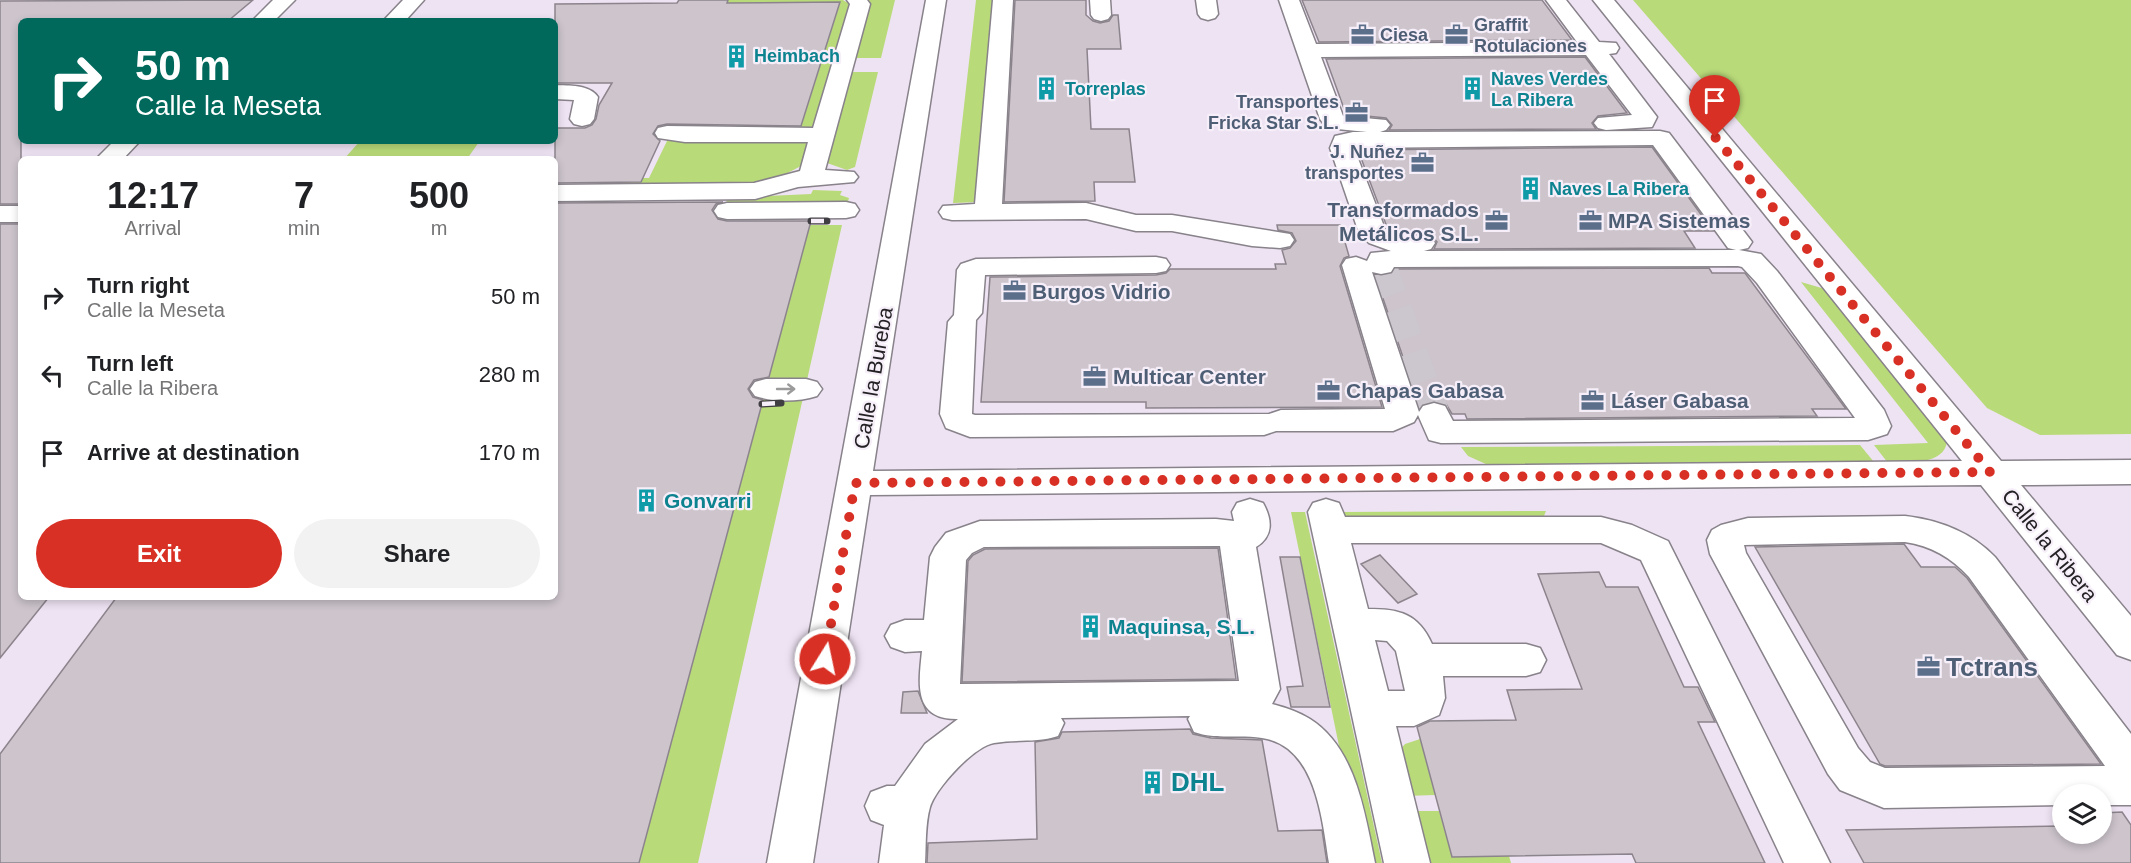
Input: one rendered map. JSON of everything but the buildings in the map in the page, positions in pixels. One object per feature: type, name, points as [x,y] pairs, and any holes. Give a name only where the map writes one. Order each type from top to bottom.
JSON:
[{"type":"street","points":[[265,18],[285,0]]},
{"type":"street","points":[[396,18],[414,0]]},
{"type":"street","points":[[811,176],[860,4],[857,0]]},
{"type":"street","name":"Calle la Bureba","points":[[790,863],[936,0]]},
{"type":"street","points":[[988,211],[1003,0]]},
{"type":"street","points":[[1289,0],[1335,123],[1346,126],[1644,122],[1645,117],[1601,48],[1556,0]]},
{"type":"street","name":"Calle la Ribera","points":[[1603,0],[2131,644]]},
{"type":"street","points":[[1307,51],[1601,48]]},
{"type":"street","points":[[558,92],[577,93],[586,97],[582,119]]},
{"type":"street","points":[[667,133],[824,135]]},
{"type":"street","points":[[1670,137],[1749,242],[1392,244],[1380,240],[1373,233],[1342,148],[1344,141],[1353,139],[1670,137]]},
{"type":"street","points":[[111,156],[125,144]]},
{"type":"street","points":[[558,194],[755,191],[811,176],[845,177]]},
{"type":"street","points":[[0,207],[18,207]]},
{"type":"street","points":[[558,211],[846,210]]},
{"type":"street","points":[[952,212],[1086,211],[1136,223],[1172,223],[1252,238],[1280,240]]},
{"type":"street","points":[[0,214],[18,214]]},
{"type":"street","points":[[1156,265],[976,267],[971,270],[960,306],[943,408],[970,426],[1273,423],[1342,430],[1393,420],[1403,414],[1369,266],[1382,259],[1738,258],[1751,260],[1777,277],[1872,418],[1875,426],[1868,429],[1439,428]]},
{"type":"street","points":[[766,389],[806,389]]},
{"type":"street","points":[[855,483],[2131,472]]},
{"type":"street","points":[[1407,863],[1328,521],[1587,529],[1613,522],[1655,550],[1807,863]]},
{"type":"street","points":[[1244,527],[1260,689],[1252,696],[1242,698],[950,702],[943,698],[939,691],[924,635],[948,556],[959,543],[980,534],[1229,533],[1244,527]]},
{"type":"street","points":[[2131,767],[1995,567],[1965,550],[1942,538],[1905,529],[1748,531],[1734,534],[1725,540],[1728,554],[1843,761],[1855,776],[1884,788],[2131,785]]},
{"type":"street","points":[[1352,625],[1390,624],[1403,630],[1413,641],[1427,692],[1424,703],[1414,708],[1371,708]]},
{"type":"street","points":[[1419,660],[1526,660]]},
{"type":"street","points":[[902,863],[897,806],[959,739],[987,726],[1031,723],[1257,719],[1273,721],[1295,729],[1316,748],[1336,786],[1352,863]]},
{"type":"shaded area","points":[[0,0],[2131,0],[2131,863],[0,863]]},
{"type":"green space","points":[[728,0],[843,0],[851,5],[815,129],[687,128],[801,127],[840,3],[727,3]]},
{"type":"green space","points":[[865,0],[895,0],[881,58],[853,58]]},
{"type":"green space","points":[[976,0],[996,0],[980,202],[953,203]]},
{"type":"green space","points":[[1633,0],[2131,0],[2131,434],[2040,435],[1987,408]]},
{"type":"green space","points":[[849,72],[878,72],[855,167],[847,170],[827,163]]},
{"type":"green space","points":[[668,139],[810,140],[807,158],[801,166],[780,177],[754,186],[597,188],[602,178],[649,178]]},
{"type":"green space","points":[[357,144],[478,144],[469,156],[347,156]]},
{"type":"green space","points":[[813,190],[842,191],[840,195],[849,198],[847,205],[725,206],[728,198],[811,194]]},
{"type":"green space","points":[[810,225],[842,225],[698,863],[639,863]]},
{"type":"green space","points":[[1801,282],[1825,289],[1947,441],[1945,449],[1939,455],[1923,461],[1888,463],[1874,445],[1928,443]]},
{"type":"green space","points":[[1860,445],[1874,462],[1488,465],[1468,456],[1461,447]]},
{"type":"green space","points":[[1546,511],[1542,521],[1346,519],[1339,512]]},
{"type":"green space","points":[[1291,512],[1305,512],[1382,863],[1363,863]]},
{"type":"green space","points":[[1420,739],[1435,795],[1405,796],[1399,751],[1405,744]]},
{"type":"green space","points":[[1410,811],[1439,811],[1452,857],[1509,856],[1511,863],[1427,863]]},
{"type":"tunnel","points":[[1381,266],[1434,414]]},
{"type":"railway","points":[[811,221],[827,221]]},
{"type":"railway","points":[[762,404],[781,403]]},
{"type":"place","name":"Ciesa","points":[[1362,35]]},
{"type":"place","name":"Graffit Rotulaciones","points":[[1456,35]]},
{"type":"place","name":"Heimbach","points":[[736,56]]},
{"type":"place","name":"Torreplas","points":[[1047,89]]},
{"type":"place","name":"Naves Verdes La Ribera","points":[[1473,89]]},
{"type":"place","name":"Transportes Fricka Star S.L.","points":[[1357,112]]},
{"type":"place","name":"J. Nuñez transportes","points":[[1422,162]]},
{"type":"place","name":"Naves La Ribera","points":[[1531,189]]},
{"type":"place","name":"MPA Sistemas","points":[[1590,220]]},
{"type":"place","name":"Transformados Metálicos S.L.","points":[[1497,221]]},
{"type":"place","name":"Burgos Vidrio","points":[[1014,291]]},
{"type":"place","name":"Multicar Center","points":[[1095,376]]},
{"type":"place","name":"Chapas Gabasa","points":[[1328,390]]},
{"type":"place","name":"Láser Gabasa","points":[[1593,400]]},
{"type":"place","name":"Gonvarri","points":[[646,500]]},
{"type":"place","name":"Maquinsa, S.L.","points":[[1090,626]]},
{"type":"place","name":"Tctrans","points":[[1928,667]]},
{"type":"place","name":"DHL","points":[[1153,782]]},
{"type":"route","points":[[825,659],[855,483],[1990,472],[1715,137]]}]
